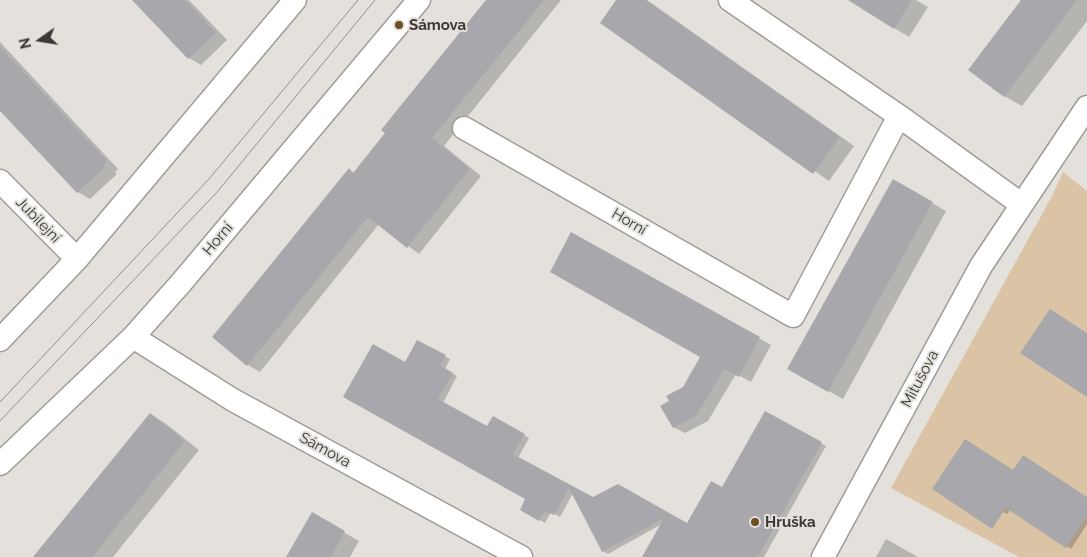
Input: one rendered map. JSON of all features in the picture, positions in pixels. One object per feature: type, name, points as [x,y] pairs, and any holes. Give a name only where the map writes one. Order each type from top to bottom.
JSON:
[{"type":"street","points":[[0,340],[76,259],[295,0]]},
{"type":"street","name":"Horní","points":[[0,464],[133,337],[181,283],[420,0]]},
{"type":"street","points":[[730,0],[899,116],[1021,204]]},
{"type":"street","name":"Mitušova","points":[[823,557],[981,266],[1087,108]]},
{"type":"street","name":"Horní","points":[[464,128],[794,316],[899,116]]},
{"type":"street","name":"Jubilejní","points":[[0,181],[76,259]]},
{"type":"street","name":"Sámova","points":[[133,337],[233,400],[521,557]]},
{"type":"shaded area","points":[[1063,172],[1087,191],[1087,557],[1019,557],[891,488],[1052,196]]},
{"type":"building","points":[[132,0],[185,0],[216,33],[188,59]]},
{"type":"building","points":[[486,0],[544,0],[432,138],[470,169],[407,248],[368,217],[247,366],[212,337],[349,168],[353,173],[385,133],[381,130]]},
{"type":"building","points":[[616,0],[646,0],[840,137],[813,174],[600,23]]},
{"type":"building","points":[[848,0],[912,0],[894,29]]},
{"type":"building","points":[[1021,0],[1077,0],[1004,97],[968,70]]},
{"type":"building","points":[[0,47],[107,161],[104,165],[105,167],[77,193],[0,111]]},
{"type":"building","points":[[893,179],[933,202],[828,392],[787,369]]},
{"type":"building","points":[[571,232],[760,337],[739,377],[724,369],[697,415],[673,428],[660,406],[669,401],[666,396],[683,387],[700,357],[550,272]]},
{"type":"building","points":[[1050,309],[1087,333],[1087,397],[1020,353]]},
{"type":"building","points":[[417,340],[446,355],[440,365],[453,373],[438,399],[487,426],[493,416],[525,434],[513,454],[593,497],[618,484],[687,523],[711,481],[722,487],[765,411],[822,442],[758,557],[642,557],[664,518],[602,552],[569,488],[554,515],[545,511],[539,521],[520,510],[525,499],[343,397],[373,344],[405,362]]},
{"type":"building","points":[[150,413],[185,441],[140,498],[92,557],[33,557]]},
{"type":"building","points":[[965,439],[1013,470],[1023,455],[1087,497],[1087,516],[1066,548],[1006,508],[992,529],[932,489]]},
{"type":"building","points":[[312,512],[345,531],[331,557],[286,557]]},
{"type":"tram line","points":[[0,402],[209,179],[358,0]]},
{"type":"tram line","points":[[0,421],[218,191],[375,0]]},
{"type":"place","name":"Sámova","points":[[399,25]]},
{"type":"place","name":"Hruška","points":[[755,522]]}]
